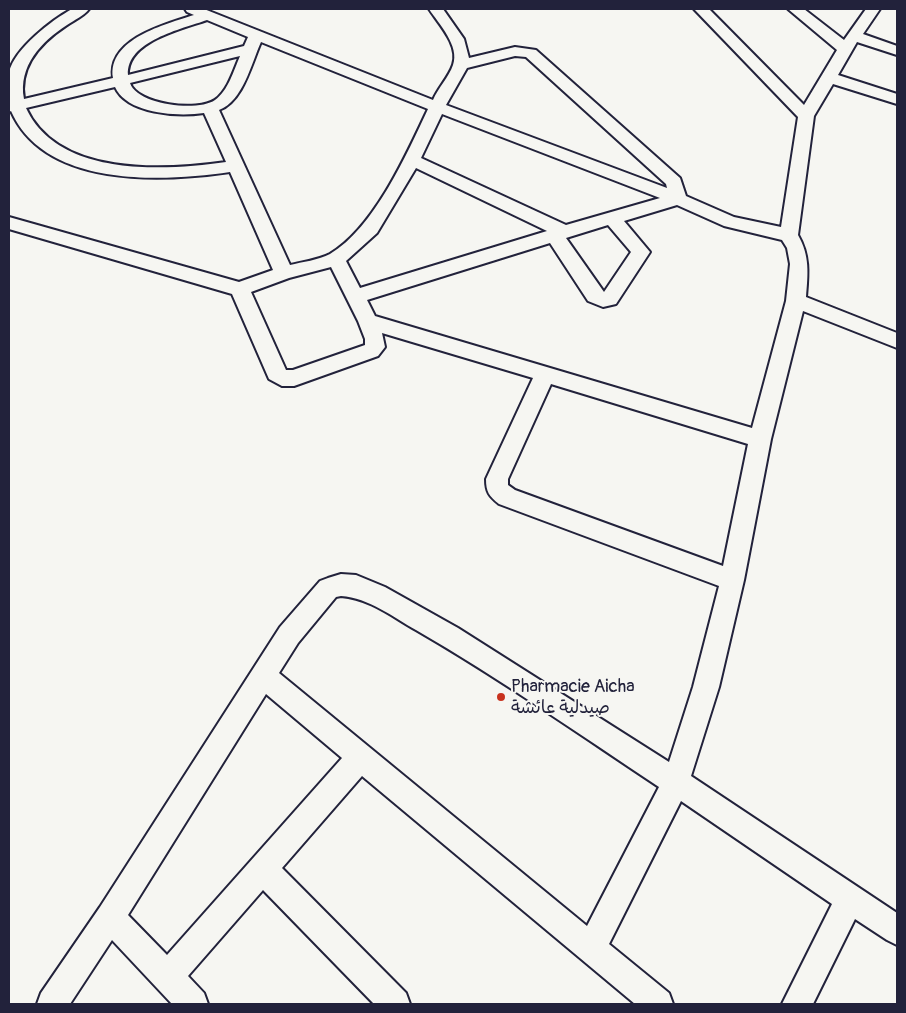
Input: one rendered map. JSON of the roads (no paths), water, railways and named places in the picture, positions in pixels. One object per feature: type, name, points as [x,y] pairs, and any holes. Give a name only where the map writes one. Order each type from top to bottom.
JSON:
[{"type":"street","points":[[82,9],[44,34],[28,51],[12,76],[12,106],[24,124],[42,141],[60,154],[96,166],[125,172],[193,172],[236,166]]},
{"type":"street","points":[[192,9],[676,191],[730,222],[789,235]]},
{"type":"street","points":[[224,9],[440,101]]},
{"type":"street","points":[[9,223],[240,289],[284,273],[336,259],[371,228],[412,160],[440,101],[461,65],[462,54],[458,39],[436,9]]},
{"type":"street","points":[[701,9],[806,116]]},
{"type":"street","points":[[795,9],[845,49]]},
{"type":"street","points":[[592,948],[676,782],[706,687],[732,580],[760,439],[796,301],[800,264],[796,248],[789,235],[806,116],[845,49],[874,9]]},
{"type":"street","points":[[208,15],[146,38],[122,57],[120,67],[121,81],[128,96],[142,103],[186,109],[210,108],[220,104],[230,94],[248,49],[257,34]]},
{"type":"street","points":[[855,36],[897,51]]},
{"type":"street","points":[[12,106],[248,49]]},
{"type":"street","points":[[461,65],[524,50],[531,53],[676,191]]},
{"type":"street","points":[[828,77],[897,99]]},
{"type":"street","points":[[210,108],[284,273]]},
{"type":"street","points":[[412,160],[560,234],[595,296],[603,300],[609,299],[641,252],[612,218]]},
{"type":"street","points":[[354,297],[612,218],[676,191]]},
{"type":"street","points":[[240,289],[276,373],[282,378],[294,378],[370,351],[375,347],[375,339],[368,321],[336,259]]},
{"type":"street","points":[[796,301],[897,341]]},
{"type":"street","points":[[368,321],[760,439]]},
{"type":"street","points":[[546,374],[497,479],[497,489],[507,497],[732,580]]},
{"type":"street","points":[[52,1004],[110,917],[289,635],[328,589],[341,584],[356,586],[377,595],[449,636],[676,782],[897,930]]},
{"type":"street","points":[[263,676],[658,1004]]},
{"type":"street","points":[[167,977],[360,757]]},
{"type":"street","points":[[262,868],[395,1004]]},
{"type":"street","points":[[797,1004],[850,899]]},
{"type":"street","points":[[110,917],[193,1004]]},
{"type":"place","name":"Pharmacie Aicha صيدلية عائشة","points":[[501,697]]}]
